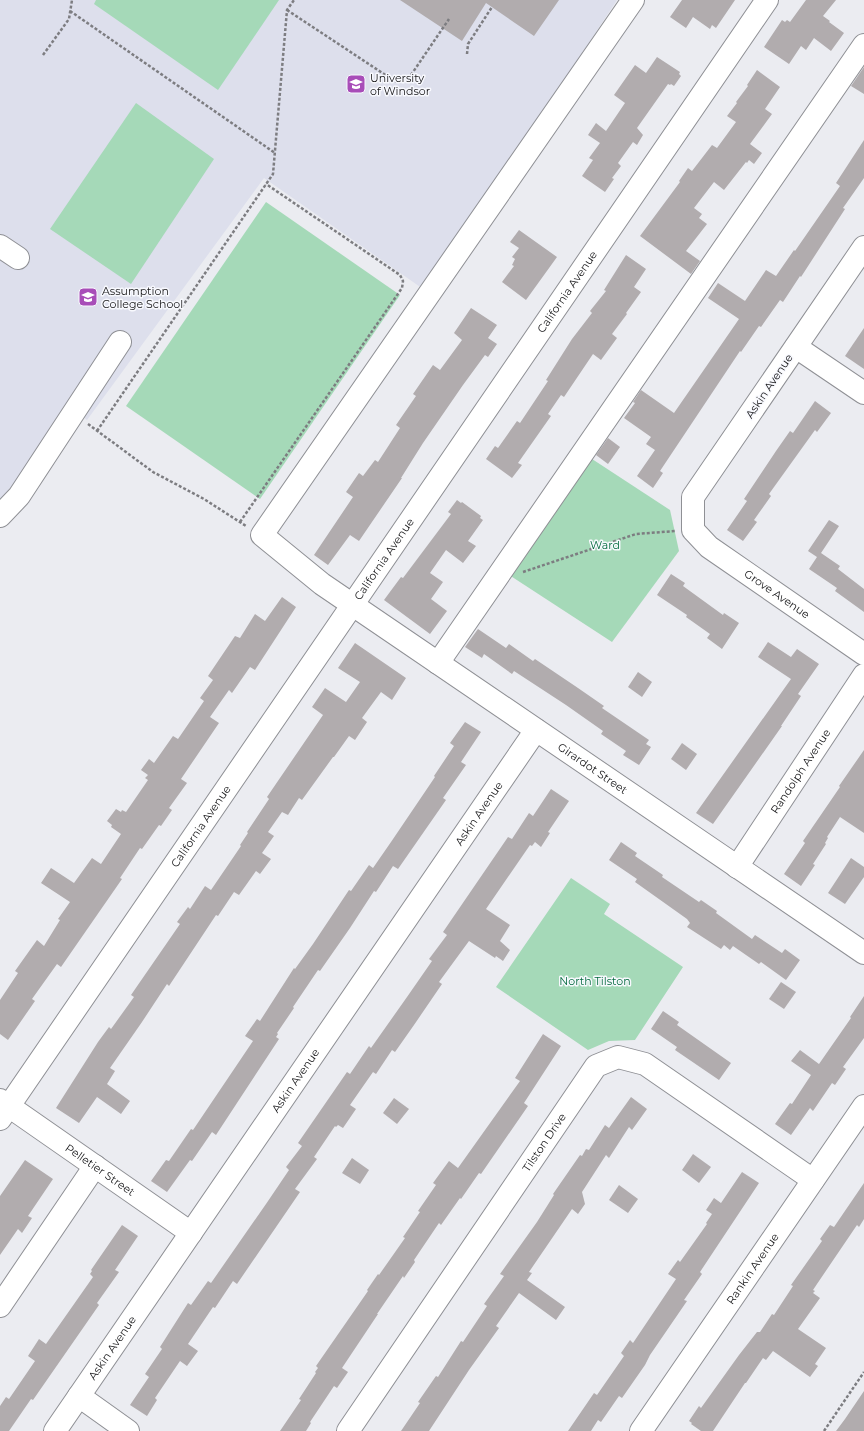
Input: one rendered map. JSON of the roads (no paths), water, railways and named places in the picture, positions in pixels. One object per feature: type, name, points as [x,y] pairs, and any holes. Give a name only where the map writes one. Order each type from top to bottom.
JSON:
[{"type":"street","name":"Girardot Street","points":[[634,0],[262,535],[322,584],[864,954]]},
{"type":"street","name":"California Avenue","points":[[3,1108],[353,605],[768,0]]},
{"type":"street","points":[[438,663],[864,45]]},
{"type":"street","points":[[0,246],[18,258]]},
{"type":"street","name":"Askin Avenue","points":[[686,530],[693,497],[864,247]]},
{"type":"street","points":[[0,516],[20,496],[120,342]]},
{"type":"street","points":[[796,346],[864,393]]},
{"type":"street","name":"Grove Avenue","points":[[686,530],[864,654]]},
{"type":"street","name":"Randolph Avenue","points":[[737,867],[864,675]]},
{"type":"street","name":"Askin Avenue","points":[[55,1431],[536,730]]},
{"type":"street","name":"Tilston Drive","points":[[348,1431],[596,1066],[618,1057],[645,1064],[813,1180]]},
{"type":"street","name":"Rankin Avenue","points":[[641,1431],[864,1106]]},
{"type":"street","name":"Pelletier Street","points":[[3,1108],[95,1166],[191,1232]]},
{"type":"street","points":[[0,1306],[95,1166]]},
{"type":"street","points":[[79,1396],[128,1431]]},
{"type":"place","name":"University of Windsor","points":[[356,84]]},
{"type":"place","name":"Assumption College School","points":[[88,297]]},
{"type":"park label","name":"Ward","points":[[605,545]]},
{"type":"park label","name":"North Tilston","points":[[595,981]]}]
